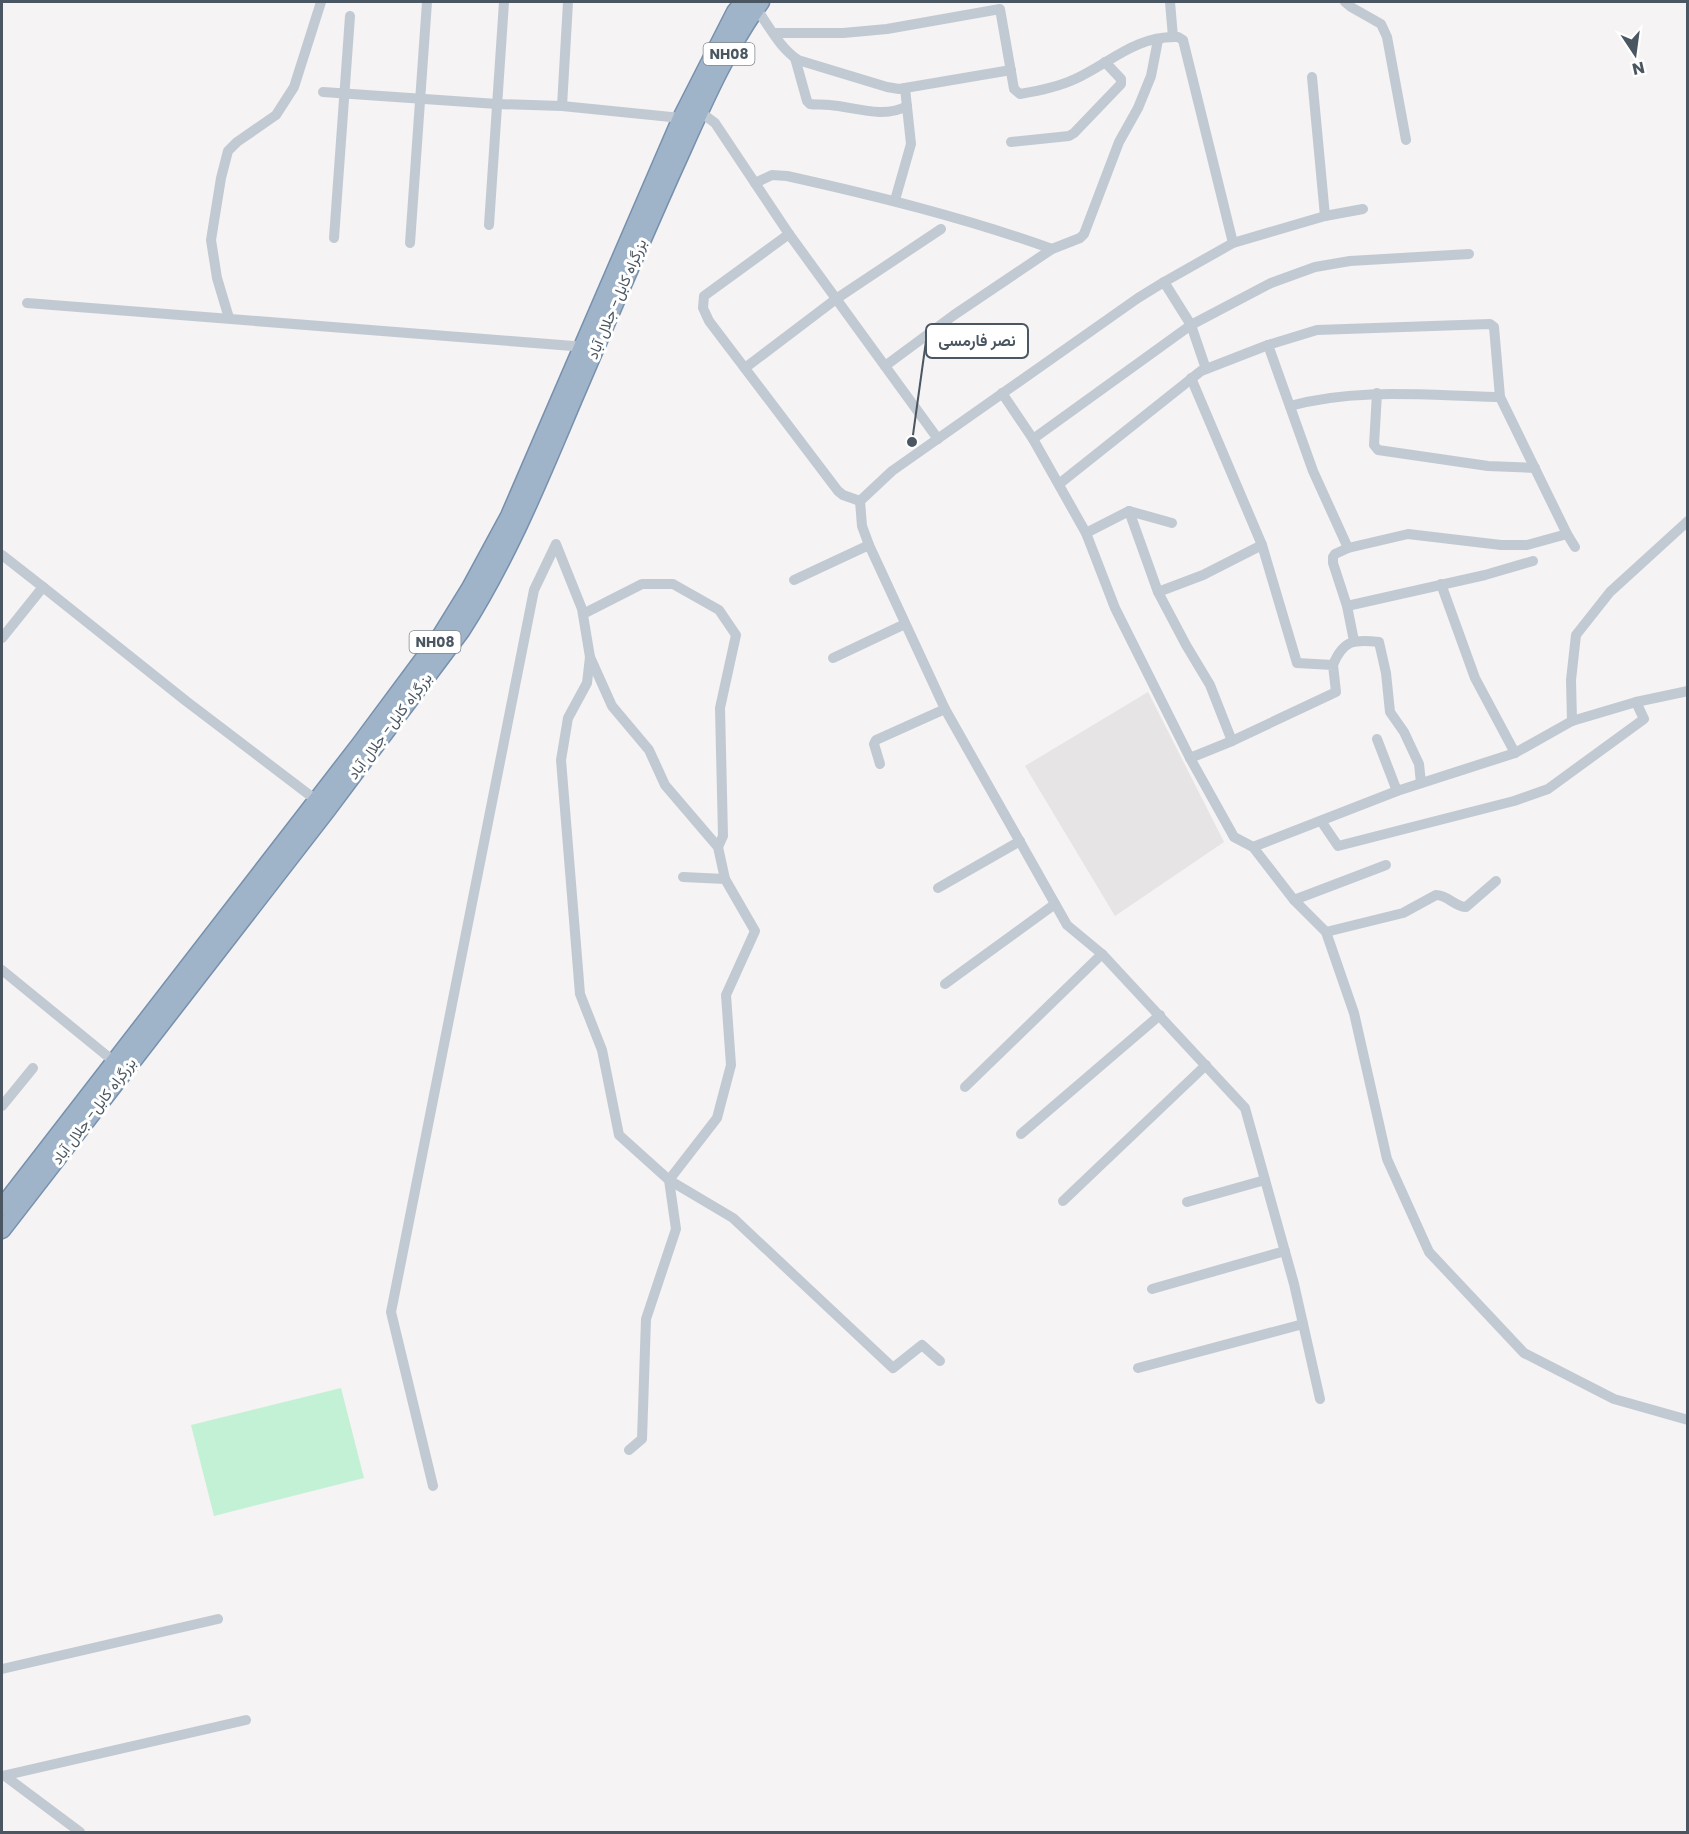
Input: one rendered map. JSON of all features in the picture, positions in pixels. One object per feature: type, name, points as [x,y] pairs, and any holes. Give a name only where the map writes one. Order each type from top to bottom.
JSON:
[{"type":"highway","name":"بزرگراه کابل- جلال آباد","points":[[2,1230],[120,1065],[441,635],[470,588],[508,516],[701,109],[754,4]]},
{"type":"highway","name":"بزرگراه کابل- جلال آباد","points":[[2,1207],[328,809],[462,630],[488,586],[529,505],[589,347],[681,118],[735,12],[754,4]]},
{"type":"street","points":[[229,318],[217,278],[211,240],[221,178],[228,151],[276,114],[294,87],[321,2]]},
{"type":"street","points":[[410,243],[422,99],[427,2]]},
{"type":"street","points":[[489,225],[504,2]]},
{"type":"street","points":[[562,106],[568,2]]},
{"type":"street","points":[[1170,2],[1173,37]]},
{"type":"street","points":[[1346,2],[1381,24],[1387,37],[1406,140]]},
{"type":"street","points":[[754,4],[789,54],[795,58],[886,87],[905,88],[1011,70]]},
{"type":"street","points":[[774,33],[843,33],[887,29],[1000,9],[1014,89],[1020,94],[1072,81],[1132,45],[1173,37],[1183,39],[1233,243]]},
{"type":"street","points":[[334,238],[350,16]]},
{"type":"street","points":[[885,366],[954,315],[1052,249],[1080,238],[1084,234],[1119,142],[1138,108],[1151,76],[1158,40]]},
{"type":"street","points":[[795,58],[807,101],[810,104],[866,112],[899,110],[907,106]]},
{"type":"street","points":[[1011,142],[1069,136],[1074,133],[1120,84],[1120,77],[1104,62]]},
{"type":"street","points":[[1312,77],[1325,216]]},
{"type":"street","points":[[896,200],[911,144],[905,88]]},
{"type":"street","points":[[323,92],[497,104],[562,106],[681,118]]},
{"type":"street","points":[[701,109],[715,123],[789,234],[938,440]]},
{"type":"street","points":[[755,183],[772,175],[787,176],[896,200],[1009,233],[1052,249]]},
{"type":"street","points":[[860,501],[892,471],[1164,282],[1233,243],[1325,216],[1363,209]]},
{"type":"street","points":[[745,368],[836,299],[941,229]]},
{"type":"street","points":[[789,234],[710,291],[703,299],[703,309],[709,321],[838,490],[843,495],[860,501]]},
{"type":"street","points":[[1033,439],[1191,325],[1271,283],[1315,267],[1350,261],[1469,254]]},
{"type":"street","points":[[1164,282],[1191,325],[1206,369]]},
{"type":"street","points":[[27,303],[589,347]]},
{"type":"street","points":[[1059,484],[1191,378],[1206,369],[1268,345],[1317,330],[1493,325],[1500,397],[1575,547]]},
{"type":"street","points":[[1268,345],[1313,471],[1348,548]]},
{"type":"street","points":[[1191,378],[1262,545],[1297,663],[1333,665]]},
{"type":"street","points":[[1002,393],[1033,439],[1086,533],[1116,608],[1190,758],[1234,837],[1253,847],[1294,900],[1326,932],[1354,1013],[1387,1159],[1429,1252],[1524,1353],[1614,1399],[1688,1420]]},
{"type":"street","points":[[1290,406],[1304,402],[1377,393],[1500,397]]},
{"type":"street","points":[[1377,393],[1374,445],[1378,450],[1488,466],[1535,468]]},
{"type":"street","points":[[860,501],[862,526],[869,545],[945,709],[1067,925],[1102,954],[1245,1108],[1285,1251],[1320,1399]]},
{"type":"street","points":[[1086,533],[1130,511],[1173,523]]},
{"type":"street","points":[[1130,511],[1158,592],[1209,685],[1232,741]]},
{"type":"street","points":[[1572,721],[1571,680],[1576,634],[1610,592],[1688,521]]},
{"type":"street","points":[[1354,641],[1333,557],[1335,554],[1348,548],[1408,534],[1502,545],[1527,545],[1567,534]]},
{"type":"street","points":[[433,1486],[391,1312],[534,590],[556,544],[583,614],[590,657],[612,706],[649,750],[665,785],[718,848],[725,879],[755,931],[726,995],[731,1065],[717,1118],[669,1180],[676,1229],[646,1319],[642,1439],[629,1450]]},
{"type":"street","points":[[794,580],[869,545]]},
{"type":"street","points":[[1158,592],[1203,575],[1262,545]]},
{"type":"street","points":[[2,555],[186,701],[316,800]]},
{"type":"street","points":[[1347,606],[1485,575],[1533,561]]},
{"type":"street","points":[[583,614],[642,584],[673,584],[719,609],[736,635],[720,708],[723,836],[718,848]]},
{"type":"street","points":[[1441,584],[1475,678],[1515,753]]},
{"type":"street","points":[[2,638],[43,587]]},
{"type":"street","points":[[833,658],[905,624]]},
{"type":"street","points":[[1190,758],[1232,741],[1336,692],[1333,665],[1337,654],[1345,645],[1354,641],[1379,642],[1390,712],[1404,732],[1419,764],[1421,783]]},
{"type":"street","points":[[590,657],[587,683],[568,718],[561,760],[580,994],[602,1050],[619,1135],[669,1180],[733,1218],[893,1368],[922,1345],[940,1361]]},
{"type":"street","points":[[1253,847],[1397,791],[1515,753],[1572,721],[1636,702],[1688,692]]},
{"type":"street","points":[[1321,821],[1338,846],[1514,801],[1548,789],[1644,719],[1636,702]]},
{"type":"street","points":[[880,764],[874,744],[876,740],[945,709]]},
{"type":"street","points":[[1377,740],[1397,791]]},
{"type":"street","points":[[938,888],[1020,841]]},
{"type":"street","points":[[1294,900],[1386,865]]},
{"type":"street","points":[[683,877],[725,879]]},
{"type":"street","points":[[1326,932],[1403,913],[1438,894],[1464,908],[1496,881]]},
{"type":"street","points":[[945,984],[1055,904]]},
{"type":"street","points":[[965,1087],[1102,954]]},
{"type":"street","points":[[2,970],[120,1065]]},
{"type":"street","points":[[1022,1134],[1160,1015]]},
{"type":"street","points":[[1063,1201],[1206,1065]]},
{"type":"street","points":[[2,1106],[33,1068]]},
{"type":"street","points":[[1187,1202],[1265,1180]]},
{"type":"street","points":[[1152,1289],[1285,1251]]},
{"type":"street","points":[[1138,1368],[1303,1324]]},
{"type":"street","points":[[2,1669],[218,1619]]},
{"type":"street","points":[[3,1776],[246,1720]]},
{"type":"street","points":[[3,1776],[80,1833]]},
{"type":"shaded area","points":[[1148,692],[1224,842],[1115,916],[1025,766]]},
{"type":"green space","points":[[341,1388],[364,1478],[214,1516],[191,1425]]},
{"type":"place","name":"نصر فارمسی","points":[[912,442]]}]
